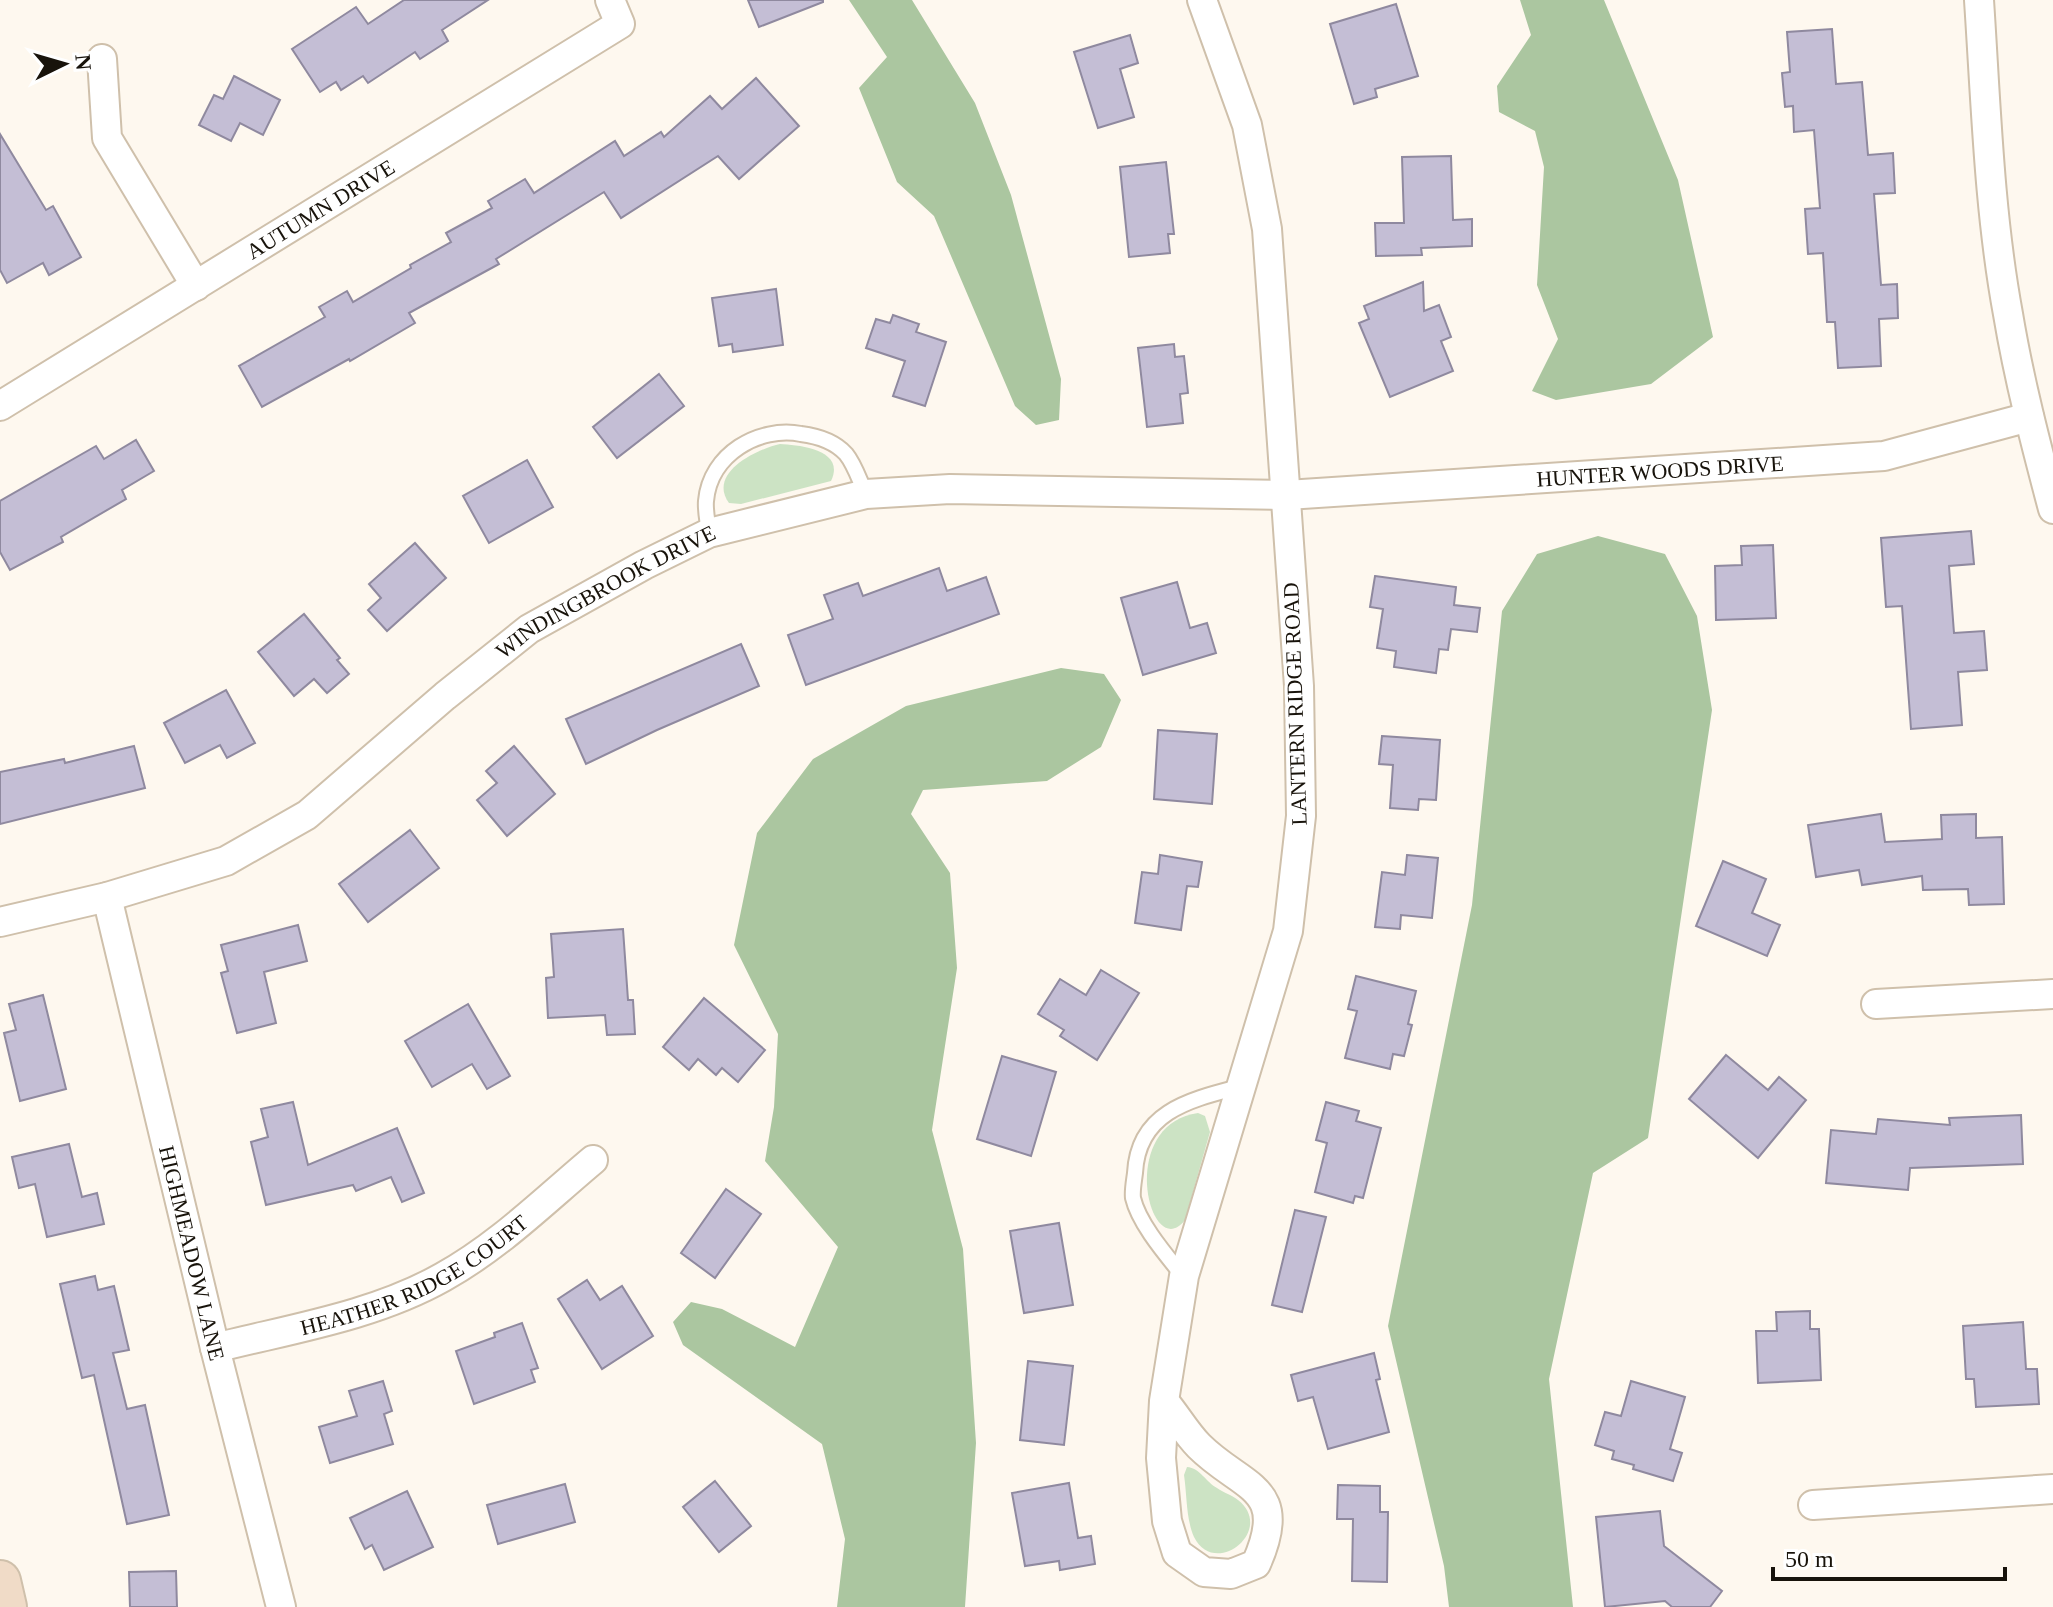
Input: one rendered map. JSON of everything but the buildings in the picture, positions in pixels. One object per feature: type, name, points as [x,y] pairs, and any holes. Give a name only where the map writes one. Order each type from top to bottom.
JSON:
[{"type":"street","name":"AUTUMN DRIVE","points":[[0,406],[620,24],[610,0]]},
{"type":"street","name":"LANTERN RIDGE ROAD","points":[[1164,1401],[1199,1446],[1251,1484],[1267,1507],[1268,1538],[1256,1564],[1231,1574],[1204,1572],[1177,1553],[1167,1521],[1161,1458],[1164,1401],[1184,1276],[1288,931],[1301,816],[1299,686],[1267,229],[1247,125],[1202,0]]},
{"type":"street","points":[[1979,0],[1993,203],[2007,313],[2053,509]]},
{"type":"street","points":[[102,59],[107,138],[196,286]]},
{"type":"street","name":"HUNTER WOODS DRIVE","points":[[1287,495],[1884,456],[2029,417]]},
{"type":"street","name":"WINDINGBROOK DRIVE","points":[[0,922],[107,897],[226,861],[307,815],[445,696],[529,629],[709,533],[866,494],[950,489],[1287,495]]},
{"type":"street","name":"HIGHMEADOW LANE","points":[[107,897],[215,1348],[281,1607]]},
{"type":"street","points":[[1876,1004],[2053,994]]},
{"type":"street","name":"HEATHER RIDGE COURT","points":[[215,1348],[382,1305],[441,1278],[494,1245],[593,1160]]},
{"type":"street","points":[[1813,1505],[2053,1489]]},
{"type":"street","points":[[0,1581],[6,1607]]},
{"type":"lane","points":[[709,533],[706,501],[714,475],[730,453],[755,436],[785,431],[821,437],[846,454],[866,494]]},
{"type":"lane","points":[[1184,1276],[1151,1236],[1133,1198],[1135,1158],[1154,1121],[1189,1100],[1239,1087]]},
{"type":"green space","points":[[849,0],[912,0],[975,103],[1011,195],[1061,379],[1059,420],[1036,425],[1015,406],[934,216],[897,182],[859,88],[887,57]]},
{"type":"green space","points":[[1520,0],[1604,0],[1678,180],[1713,337],[1651,384],[1556,400],[1532,391],[1558,339],[1537,285],[1544,167],[1535,131],[1499,112],[1497,86],[1531,35]]},
{"type":"green space","points":[[780,444],[809,448],[827,456],[834,471],[831,481],[741,504],[729,503],[724,482],[729,472],[748,457]]},
{"type":"green space","points":[[1598,536],[1665,554],[1697,616],[1712,710],[1648,1138],[1593,1173],[1549,1379],[1573,1607],[1449,1607],[1444,1566],[1388,1326],[1472,905],[1502,611],[1537,554]]},
{"type":"green space","points":[[1061,668],[1104,674],[1121,700],[1101,747],[1047,781],[923,790],[911,814],[950,873],[957,968],[932,1130],[963,1249],[976,1443],[965,1607],[837,1607],[845,1539],[822,1444],[683,1345],[673,1322],[691,1302],[722,1309],[795,1347],[838,1247],[765,1161],[774,1107],[778,1034],[734,945],[757,833],[813,759],[906,706]]},
{"type":"green space","points":[[1198,1113],[1205,1116],[1210,1132],[1185,1220],[1172,1229],[1161,1224],[1152,1209],[1147,1188],[1148,1164],[1156,1141],[1172,1123]]},
{"type":"green space","points":[[1187,1467],[1236,1498],[1248,1512],[1250,1524],[1238,1546],[1227,1552],[1215,1553],[1203,1549],[1194,1537],[1187,1507],[1184,1475]]}]
